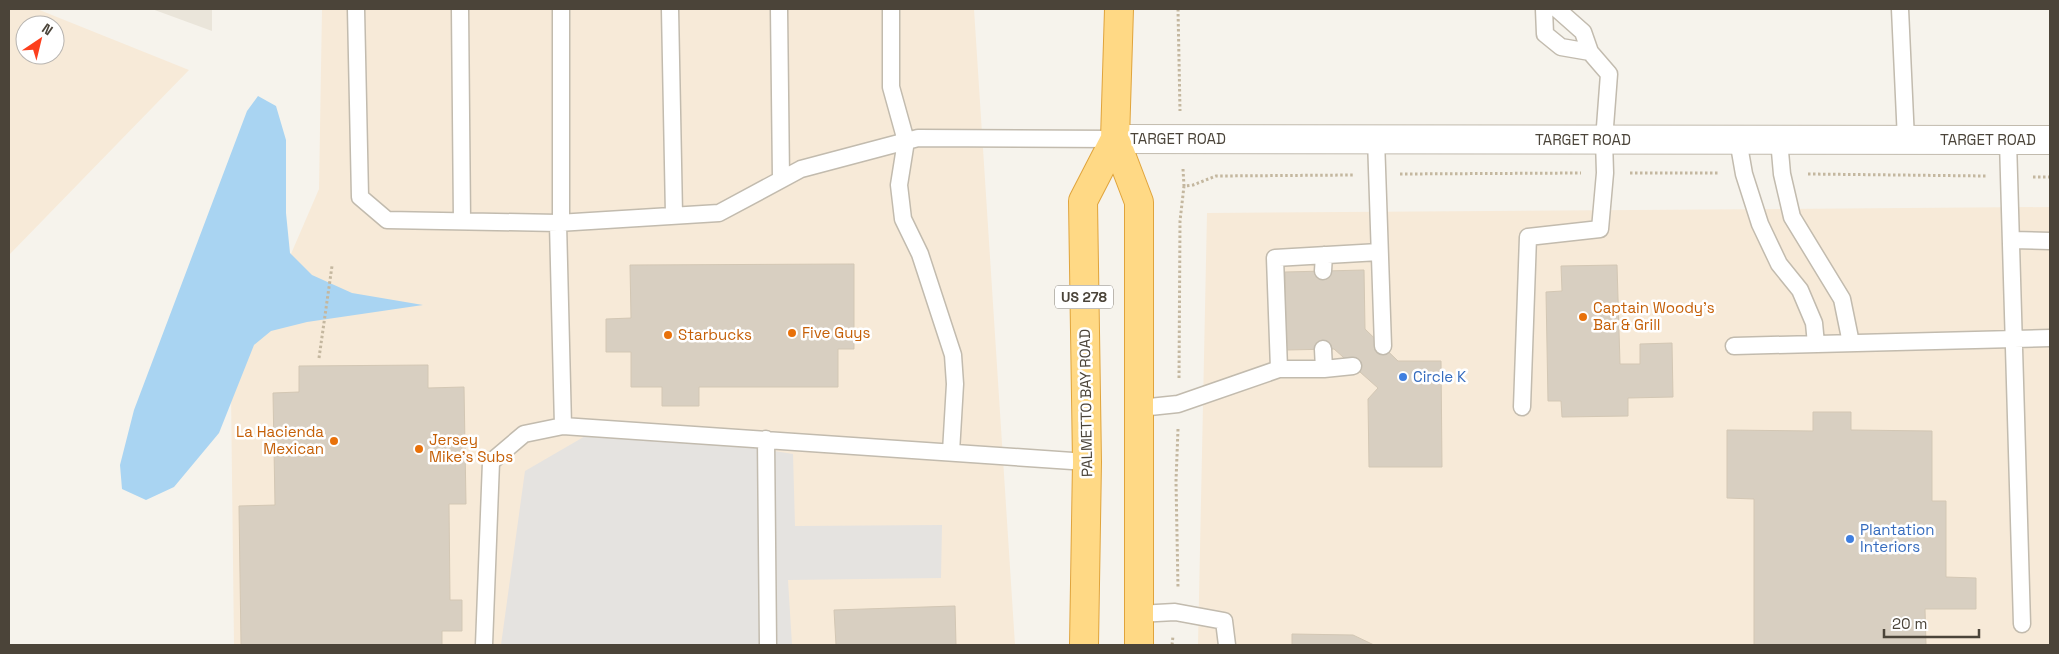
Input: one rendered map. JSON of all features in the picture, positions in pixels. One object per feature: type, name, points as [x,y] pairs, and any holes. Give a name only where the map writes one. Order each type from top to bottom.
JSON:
[{"type":"highway","name":"PALMETTO BAY ROAD","points":[[1118,9],[1115,139],[1139,202],[1139,645]]},
{"type":"highway","name":"PALMETTO BAY ROAD","points":[[1084,645],[1087,462],[1082,200],[1115,139]]},
{"type":"street","name":"TARGET ROAD","points":[[1115,139],[2050,140]]},
{"type":"lane","points":[[356,9],[360,197],[387,220],[559,223],[719,213],[801,169],[918,138],[1115,139]]},
{"type":"lane","points":[[460,9],[462,221]]},
{"type":"lane","points":[[561,9],[559,223],[563,426]]},
{"type":"lane","points":[[670,9],[674,215]]},
{"type":"lane","points":[[779,9],[781,179]]},
{"type":"lane","points":[[891,9],[891,87],[906,142],[899,185],[903,219],[920,254],[954,355],[955,384],[951,452]]},
{"type":"lane","points":[[1544,9],[1545,34],[1561,47],[1590,52]]},
{"type":"lane","points":[[1522,407],[1528,237],[1600,229],[1605,173],[1604,140],[1609,74],[1590,52],[1583,32],[1557,9]]},
{"type":"lane","points":[[1900,9],[1906,140]]},
{"type":"lane","points":[[1376,139],[1382,346]]},
{"type":"lane","points":[[1738,140],[1744,174],[1760,224],[1779,264],[1800,290],[1814,323],[1816,344]]},
{"type":"lane","points":[[1779,140],[1782,174],[1792,217],[1842,299],[1851,343]]},
{"type":"lane","points":[[2008,141],[2022,624]]},
{"type":"lane","points":[[2011,240],[2050,241]]},
{"type":"lane","points":[[1279,369],[1275,258],[1324,263],[1380,252]]},
{"type":"lane","points":[[1734,346],[2050,338]]},
{"type":"lane","points":[[1323,349],[1324,369]]},
{"type":"lane","points":[[1140,408],[1178,404],[1279,369],[1324,369],[1353,366]]},
{"type":"lane","points":[[484,645],[490,462],[524,434],[563,426],[1087,462]]},
{"type":"lane","points":[[766,439],[768,645]]},
{"type":"lane","points":[[1138,614],[1175,612],[1224,621],[1227,645]]},
{"type":"path","points":[[319,358],[332,266]]},
{"type":"shaded area","points":[[9,9],[37,9],[52,15],[15,15],[15,65],[65,65],[65,20],[189,70],[9,255]]},
{"type":"shaded area","points":[[152,9],[212,9],[212,31]]},
{"type":"shaded area","points":[[322,9],[974,9],[1015,645],[234,645],[231,393],[319,189]]},
{"type":"shaded area","points":[[2050,207],[2050,645],[1198,645],[1207,213]]},
{"type":"shaded area","points":[[606,424],[793,454],[795,526],[942,525],[941,578],[788,580],[792,645],[501,645],[525,471]]},
{"type":"water","points":[[258,96],[276,106],[286,140],[286,213],[290,253],[312,275],[352,293],[423,305],[307,322],[271,331],[254,345],[219,433],[174,487],[146,500],[122,489],[120,465],[134,410],[247,111]]},
{"type":"building","points":[[854,264],[854,349],[838,349],[838,387],[699,387],[699,406],[662,406],[662,387],[631,387],[631,352],[606,352],[606,319],[631,318],[630,265]]},
{"type":"building","name":"Captain Woody's Bar & Grill","points":[[1617,265],[1620,364],[1640,364],[1640,344],[1672,343],[1673,397],[1628,398],[1628,416],[1562,417],[1561,401],[1548,401],[1546,292],[1562,291],[1561,266]]},
{"type":"building","name":"Circle K","points":[[1364,270],[1365,329],[1398,361],[1441,361],[1442,467],[1369,467],[1368,399],[1378,388],[1334,349],[1286,350],[1285,272]]},
{"type":"building","points":[[428,365],[428,388],[464,387],[466,504],[449,504],[450,600],[462,600],[462,631],[442,631],[442,645],[241,645],[239,506],[275,505],[273,393],[299,392],[299,366]]},
{"type":"building","name":"Plantation Interiors","points":[[1813,412],[1851,412],[1851,430],[1932,431],[1932,501],[1946,501],[1946,577],[1976,578],[1976,609],[1925,609],[1926,645],[1754,645],[1754,499],[1727,498],[1727,430],[1813,431]]},
{"type":"building","points":[[955,606],[956,645],[836,645],[834,610]]},
{"type":"building","points":[[1292,634],[1353,635],[1374,645],[1292,645]]},
{"type":"place","name":"Captain Woody's Bar & Grill","points":[[1583,317]]},
{"type":"place","name":"Five Guys","points":[[792,333]]},
{"type":"place","name":"Starbucks","points":[[668,335]]},
{"type":"place","name":"Circle K","points":[[1403,377]]},
{"type":"place","name":"La Hacienda Mexican","points":[[334,441]]},
{"type":"place","name":"Jersey Mike's Subs","points":[[419,449]]},
{"type":"place","name":"Plantation Interiors","points":[[1850,539]]}]
